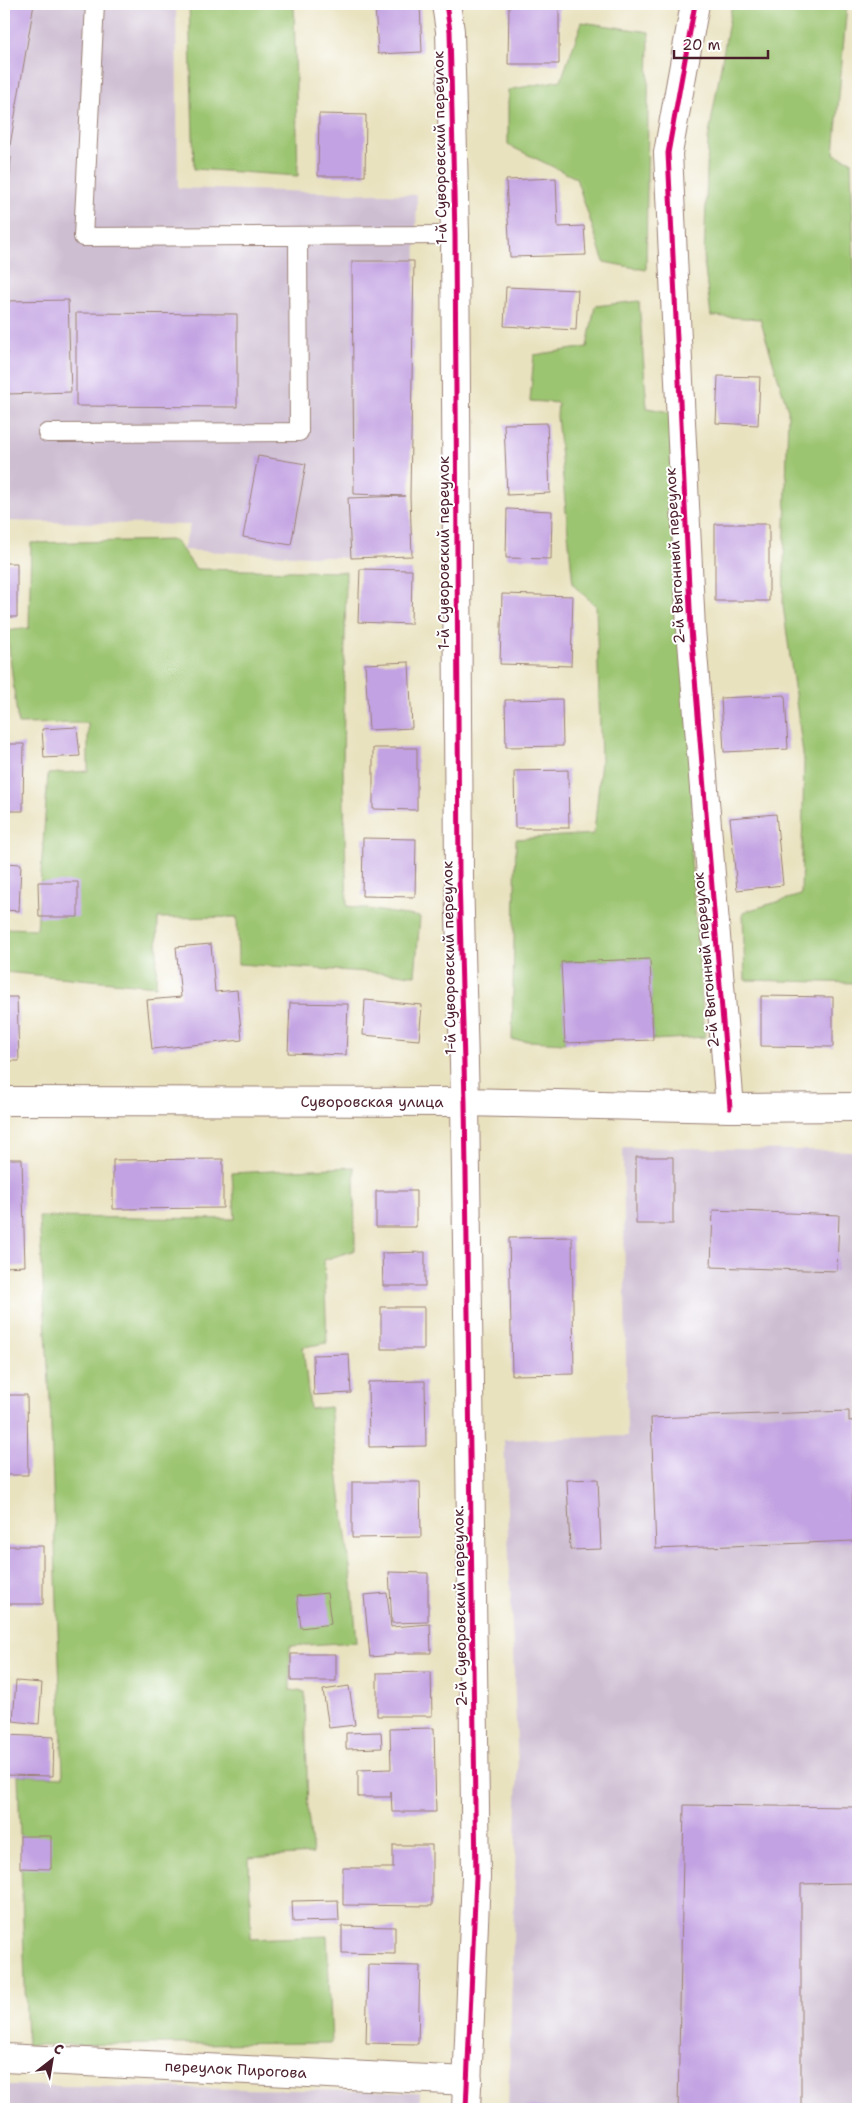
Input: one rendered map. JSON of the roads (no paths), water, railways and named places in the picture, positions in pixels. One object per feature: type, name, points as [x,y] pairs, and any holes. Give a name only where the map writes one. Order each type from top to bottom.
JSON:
[{"type":"street","name":"1-й Суворовский переулок","points":[[446,4],[450,31],[455,235],[459,876],[465,1102]]},
{"type":"street","name":"2-й Выгонный переулок","points":[[695,4],[668,153],[691,629],[730,1108]]},
{"type":"street","name":"Суворовская улица","points":[[4,1101],[465,1102],[730,1108],[858,1107]]},
{"type":"street","name":"2-й Суворовский переулок.","points":[[465,1102],[476,1877],[466,2109]]},
{"type":"street","name":"переулок Пирогова","points":[[4,2058],[468,2081]]},
{"type":"lane","points":[[95,4],[83,237],[455,235]]},
{"type":"lane","points":[[47,433],[299,432],[298,236]]}]
